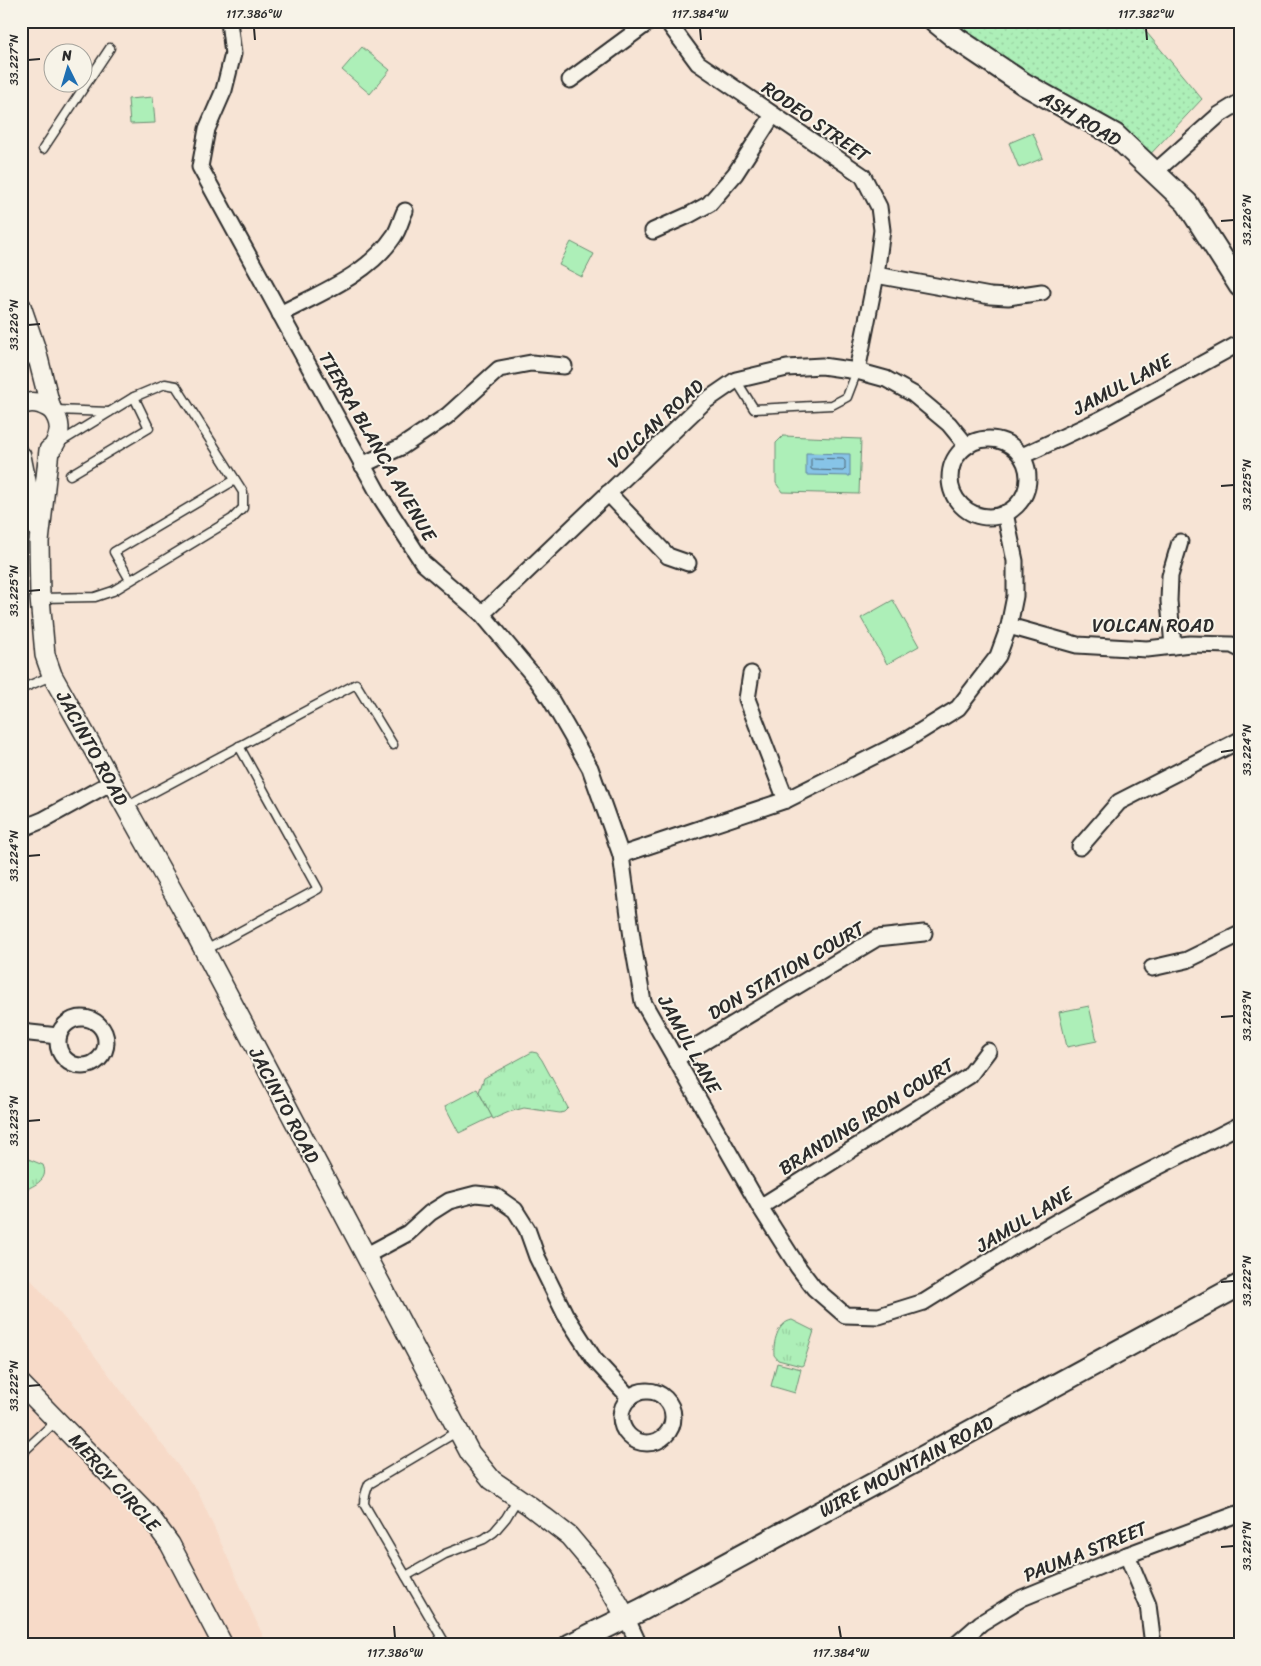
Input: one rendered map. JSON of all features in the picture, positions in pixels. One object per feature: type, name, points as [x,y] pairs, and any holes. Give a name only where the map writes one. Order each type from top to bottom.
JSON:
[{"type":"main road","name":"ASH ROAD","points":[[935,21],[957,39],[1024,84],[1115,135],[1187,203],[1240,286]]},
{"type":"main road","name":"WIRE MOUNTAIN ROAD","points":[[570,1645],[626,1617],[1240,1285]]},
{"type":"street","name":"TIERRA BLANCA AVENUE","points":[[229,21],[233,54],[224,90],[207,129],[200,167],[362,465],[423,563],[482,614],[537,680],[556,709],[590,768],[621,855]]},
{"type":"street","points":[[570,80],[650,21]]},
{"type":"street","name":"RODEO STREET","points":[[667,21],[698,63],[863,176],[879,207],[882,230],[876,275],[857,371]]},
{"type":"street","points":[[1155,172],[1219,115],[1240,102]]},
{"type":"street","points":[[653,231],[710,204],[734,174],[773,115]]},
{"type":"street","points":[[280,314],[366,266],[381,253],[395,234],[405,211]]},
{"type":"street","points":[[876,275],[990,296],[1008,297],[1042,292]]},
{"type":"street","points":[[21,359],[23,312]]},
{"type":"street","name":"JACINTO ROAD","points":[[23,312],[36,350],[52,409],[59,423],[60,432],[58,440],[51,448],[39,542],[40,598],[45,655],[52,675],[204,951],[470,1453],[492,1480],[569,1536],[601,1574],[626,1617]]},
{"type":"street","name":"JAMUL LANE","points":[[1022,456],[1101,419],[1240,343]]},
{"type":"street","points":[[362,465],[401,447],[447,416],[499,369],[531,363],[564,366]]},
{"type":"street","name":"VOLCAN ROAD","points":[[482,614],[704,402],[736,380],[787,368],[822,366],[857,371],[886,379],[913,394],[949,424],[967,446]]},
{"type":"street","points":[[21,405],[35,402],[44,404],[52,409]]},
{"type":"street","points":[[978,440],[1002,441],[1014,447],[1022,456],[1027,469],[1028,482],[1024,495],[1016,506],[1004,514],[992,517],[979,516],[958,502],[952,491],[950,478],[952,466],[958,455],[967,446],[978,440]]},
{"type":"street","points":[[21,454],[38,455],[51,448]]},
{"type":"street","name":"JACINTO ROAD","points":[[21,454],[39,542]]},
{"type":"street","points":[[608,493],[668,556],[688,563]]},
{"type":"street","points":[[621,855],[786,800],[908,739],[958,708],[998,656],[1009,626],[1015,596],[1015,561],[1004,514]]},
{"type":"street","points":[[1173,646],[1169,602],[1170,576],[1180,542]]},
{"type":"street","name":"VOLCAN ROAD","points":[[1009,626],[1077,645],[1147,649],[1190,644],[1232,645],[1240,649]]},
{"type":"street","points":[[751,674],[747,699],[786,800]]},
{"type":"street","points":[[1080,847],[1118,802],[1240,740]]},
{"type":"street","points":[[21,829],[43,820],[112,782]]},
{"type":"street","name":"JAMUL LANE","points":[[621,855],[643,1002],[760,1207],[798,1267],[814,1288],[845,1315],[879,1316],[924,1302],[1014,1246],[1122,1185],[1240,1125]]},
{"type":"street","name":"DON STATION COURT","points":[[675,1059],[877,938],[924,933]]},
{"type":"street","points":[[1152,968],[1187,960],[1240,934]]},
{"type":"street","points":[[21,1032],[58,1036]]},
{"type":"street","name":"BRANDING IRON COURT","points":[[760,1207],[969,1076],[988,1051]]},
{"type":"street","points":[[365,1256],[408,1233],[430,1213],[449,1201],[476,1194],[495,1196],[515,1210],[527,1230],[537,1257],[565,1314],[594,1359],[630,1398]]},
{"type":"street","name":"MERCY CIRCLE","points":[[21,1384],[148,1514],[170,1544],[224,1645]]},
{"type":"street","name":"PAUMA STREET","points":[[956,1645],[981,1623],[1022,1598],[1127,1555],[1240,1513]]},
{"type":"street","points":[[1127,1555],[1148,1605],[1153,1645]]},
{"type":"street","points":[[626,1617],[639,1645]]},
{"type":"lane","points":[[42,149],[110,48]]},
{"type":"lane","points":[[736,380],[754,409],[832,405],[847,397],[857,371]]},
{"type":"lane","points":[[40,598],[95,598],[113,591],[232,520],[243,508],[243,492],[176,386],[166,384],[134,396],[51,448]]},
{"type":"lane","points":[[70,475],[149,428],[134,396]]},
{"type":"lane","points":[[52,409],[109,412]]},
{"type":"lane","points":[[130,580],[114,552],[235,480]]},
{"type":"lane","points":[[21,689],[52,675]]},
{"type":"lane","points":[[126,807],[356,684],[393,745]]},
{"type":"lane","points":[[204,951],[318,889],[239,746]]},
{"type":"lane","points":[[21,1454],[58,1420]]},
{"type":"lane","points":[[446,1645],[364,1504],[365,1492],[369,1484],[378,1477],[458,1431]]},
{"type":"lane","points":[[406,1576],[446,1554],[484,1539],[494,1532],[506,1518],[518,1498]]},
{"type":"shaded area","points":[[21,1268],[82,1339],[198,1492],[267,1645],[21,1645]]},
{"type":"green space","points":[[935,21],[1137,21],[1202,99],[1144,161]]},
{"type":"green space","points":[[362,47],[390,70],[370,94],[342,70]]},
{"type":"green space","points":[[153,97],[155,123],[130,124],[128,99]]},
{"type":"green space","points":[[1033,133],[1043,158],[1019,168],[1009,143]]},
{"type":"green space","points":[[571,242],[594,254],[582,277],[559,265]]},
{"type":"green space","points":[[783,436],[861,439],[859,494],[782,492],[776,483],[776,443]]},
{"type":"green space","points":[[893,600],[919,646],[887,664],[861,618]]},
{"type":"green space","points":[[1089,1006],[1097,1041],[1067,1047],[1059,1012]]},
{"type":"green space","points":[[532,1052],[537,1053],[542,1060],[568,1108],[560,1113],[524,1108],[493,1119],[479,1092],[484,1078]]},
{"type":"green space","points":[[477,1089],[492,1117],[459,1133],[445,1106]]},
{"type":"green space","points":[[21,1156],[43,1165],[45,1171],[39,1182],[21,1192]]},
{"type":"green space","points":[[792,1320],[814,1331],[803,1365],[801,1366],[778,1360],[774,1355],[775,1339],[779,1329]]},
{"type":"green space","points":[[777,1363],[801,1369],[795,1393],[771,1386]]},
{"type":"water","points":[[806,453],[850,454],[850,476],[806,475]]}]
